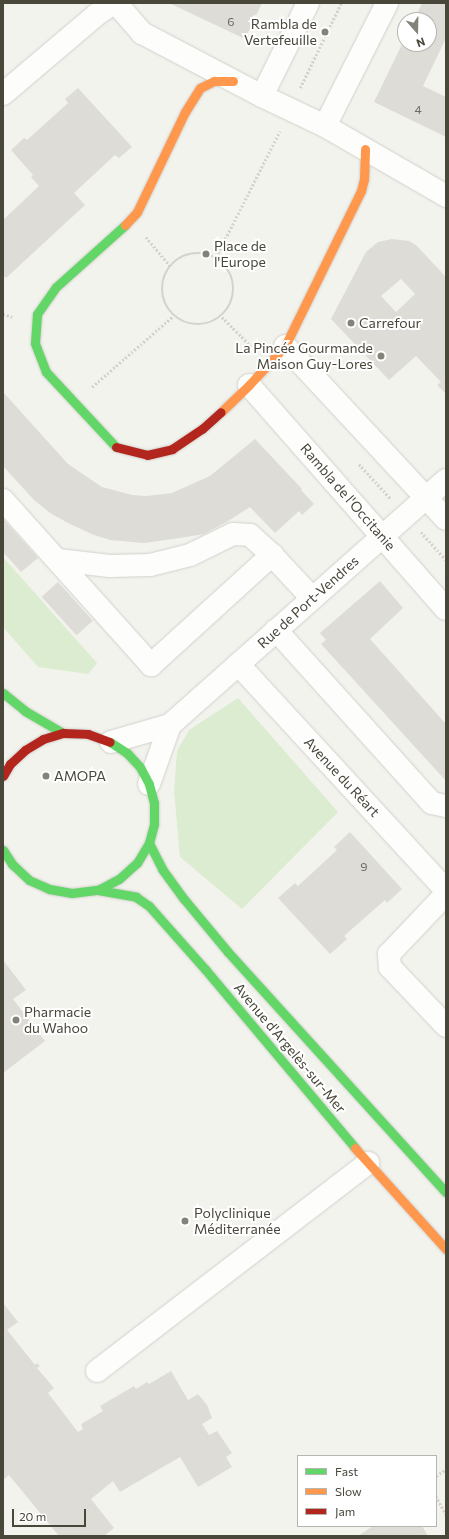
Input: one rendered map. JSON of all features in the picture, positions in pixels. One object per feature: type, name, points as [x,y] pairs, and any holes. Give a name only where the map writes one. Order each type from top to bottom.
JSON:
[{"type":"main road","points":[[233,81],[214,81],[200,88],[185,112],[137,212],[56,287],[37,314],[35,343],[46,372],[116,447],[147,455],[172,449],[202,429],[249,385],[286,346],[361,191],[364,179],[365,149]]},
{"type":"main road","points":[[3,693],[25,711],[63,733]]},
{"type":"main road","points":[[3,776],[10,764],[25,750],[43,739],[63,733],[88,734],[111,742],[127,753],[140,767],[149,784],[154,803],[154,817],[149,842],[137,863],[119,879],[98,890],[72,893],[49,889],[29,880],[6,860]]},
{"type":"main road","name":"Avenue d'Argelès-sur-Mer","points":[[149,842],[166,875],[224,948],[446,1192]]},
{"type":"main road","name":"Avenue d'Argelès-sur-Mer","points":[[98,890],[136,897],[149,906],[205,968],[368,1163],[446,1249]]},
{"type":"street","points":[[3,94],[96,15],[115,3],[142,34],[262,96],[325,126],[446,196]]},
{"type":"street","points":[[262,96],[308,3]]},
{"type":"street","points":[[325,126],[387,3]]},
{"type":"street","points":[[286,346],[446,520]]},
{"type":"street","name":"Rambla de l'Occitanie","points":[[249,385],[446,609]]},
{"type":"street","name":"Rue de Port-Vendres","points":[[111,742],[170,725],[446,480]]},
{"type":"street","points":[[3,500],[151,665],[272,555]]},
{"type":"street","points":[[58,560],[110,566],[150,565],[190,554],[233,534],[250,535],[272,555],[312,598]]},
{"type":"street","points":[[276,630],[432,803],[446,806]]},
{"type":"street","name":"Avenue du Réart","points":[[238,664],[446,890]]},
{"type":"street","name":"Rue de Port-Vendres","points":[[149,784],[170,725]]},
{"type":"street","points":[[446,894],[389,954],[390,967],[446,1026]]},
{"type":"street","points":[[97,1371],[368,1163]]},
{"type":"path","points":[[131,218],[170,266]]},
{"type":"path","points":[[191,253],[204,253],[216,257],[225,264],[232,274],[235,286],[234,297],[230,308],[222,317],[213,323],[203,326],[182,322],[173,316],[166,307],[162,297],[164,276],[170,266],[179,258],[191,253]]},
{"type":"path","points":[[74,402],[173,316]]},
{"type":"path","points":[[437,1475],[446,1469]]},
{"type":"path","points":[[437,1498],[446,1514]]},
{"type":"green space","points":[[3,557],[97,663],[88,674],[38,667],[3,627]]},
{"type":"green space","points":[[238,698],[338,812],[242,909],[180,857],[174,791],[177,751],[189,730]]},
{"type":"building","points":[[169,3],[262,3],[245,39]]},
{"type":"building","points":[[422,3],[446,3],[446,38],[423,86],[446,97],[446,137],[374,102],[398,52],[437,52],[437,12],[418,12]]},
{"type":"building","points":[[78,88],[132,147],[119,158],[115,155],[74,193],[85,205],[6,278],[3,275],[3,220],[39,186],[31,177],[33,175],[11,150],[24,138],[27,140],[68,103],[65,99]]},
{"type":"building","points":[[392,239],[409,241],[416,245],[446,277],[446,394],[437,385],[441,382],[416,356],[389,380],[331,319],[366,252],[378,242]],"holes":[[[401,279],[415,294],[396,312],[381,296]]]},
{"type":"building","points":[[3,392],[68,464],[102,487],[132,495],[146,496],[172,493],[210,476],[255,439],[314,504],[302,515],[299,511],[275,533],[250,507],[204,534],[144,543],[110,540],[94,535],[50,513],[34,500],[3,466]]},
{"type":"building","points":[[3,519],[38,558],[21,572],[3,552]]},
{"type":"building","points":[[380,581],[403,608],[370,639],[446,724],[446,781],[321,644],[326,640],[320,633]]},
{"type":"building","points":[[58,582],[93,621],[76,635],[42,597]]},
{"type":"building","points":[[350,832],[402,889],[387,903],[385,900],[344,936],[347,939],[330,954],[278,898],[295,883],[298,886],[337,850],[334,847]]},
{"type":"building","name":"Pharmacie du Wahoo","points":[[3,960],[26,990],[13,999],[45,1041],[3,1073]]},
{"type":"building","points":[[3,1303],[18,1322],[7,1330],[35,1365],[37,1363],[40,1366],[37,1368],[54,1388],[48,1393],[78,1432],[83,1429],[81,1424],[103,1411],[100,1406],[134,1386],[136,1389],[147,1382],[149,1384],[171,1371],[188,1400],[198,1394],[207,1405],[212,1418],[202,1424],[209,1435],[217,1431],[232,1453],[226,1457],[232,1467],[198,1487],[180,1457],[120,1492],[113,1481],[91,1499],[114,1528],[104,1536],[59,1536],[9,1475],[3,1480]]},
{"type":"building","points":[[372,1527],[423,1527],[428,1536],[358,1536]]},
{"type":"traffic: fast","points":[[116,447],[46,372],[35,343],[37,314],[56,287],[125,225]]},
{"type":"traffic: fast","points":[[3,693],[25,711],[63,733]]},
{"type":"traffic: fast","points":[[3,850],[12,864],[29,880],[49,889],[72,893],[98,890],[119,879],[137,863],[149,843],[154,824],[154,803],[149,784],[140,767],[127,753],[110,742]]},
{"type":"traffic: fast","points":[[149,843],[162,869],[184,899],[228,952],[446,1192]]},
{"type":"traffic: fast","points":[[98,890],[136,897],[149,906],[205,969],[355,1148]]},
{"type":"traffic: slow","points":[[125,225],[137,212],[185,112],[200,88],[214,81],[233,81]]},
{"type":"traffic: slow","points":[[221,412],[249,385],[285,346],[361,191],[364,179],[365,149]]},
{"type":"traffic: slow","points":[[355,1148],[446,1249]]},
{"type":"traffic: jam","points":[[116,447],[147,455],[172,449],[202,429],[221,412]]},
{"type":"traffic: jam","points":[[3,776],[10,764],[25,750],[43,739],[63,733],[88,734],[110,742]]},
{"type":"place","name":"Rambla de Vertefeuille","points":[[325,32]]},
{"type":"place","name":"Place de l'Europe","points":[[206,254]]},
{"type":"place","name":"Carrefour","points":[[351,323]]},
{"type":"place","name":"La Pincée Gourmande Maison Guy-Lores","points":[[381,356]]},
{"type":"place","name":"AMOPA","points":[[46,776]]},
{"type":"place","name":"Pharmacie du Wahoo","points":[[16,1020]]},
{"type":"place","name":"Polyclinique Méditerranée","points":[[185,1221]]}]
